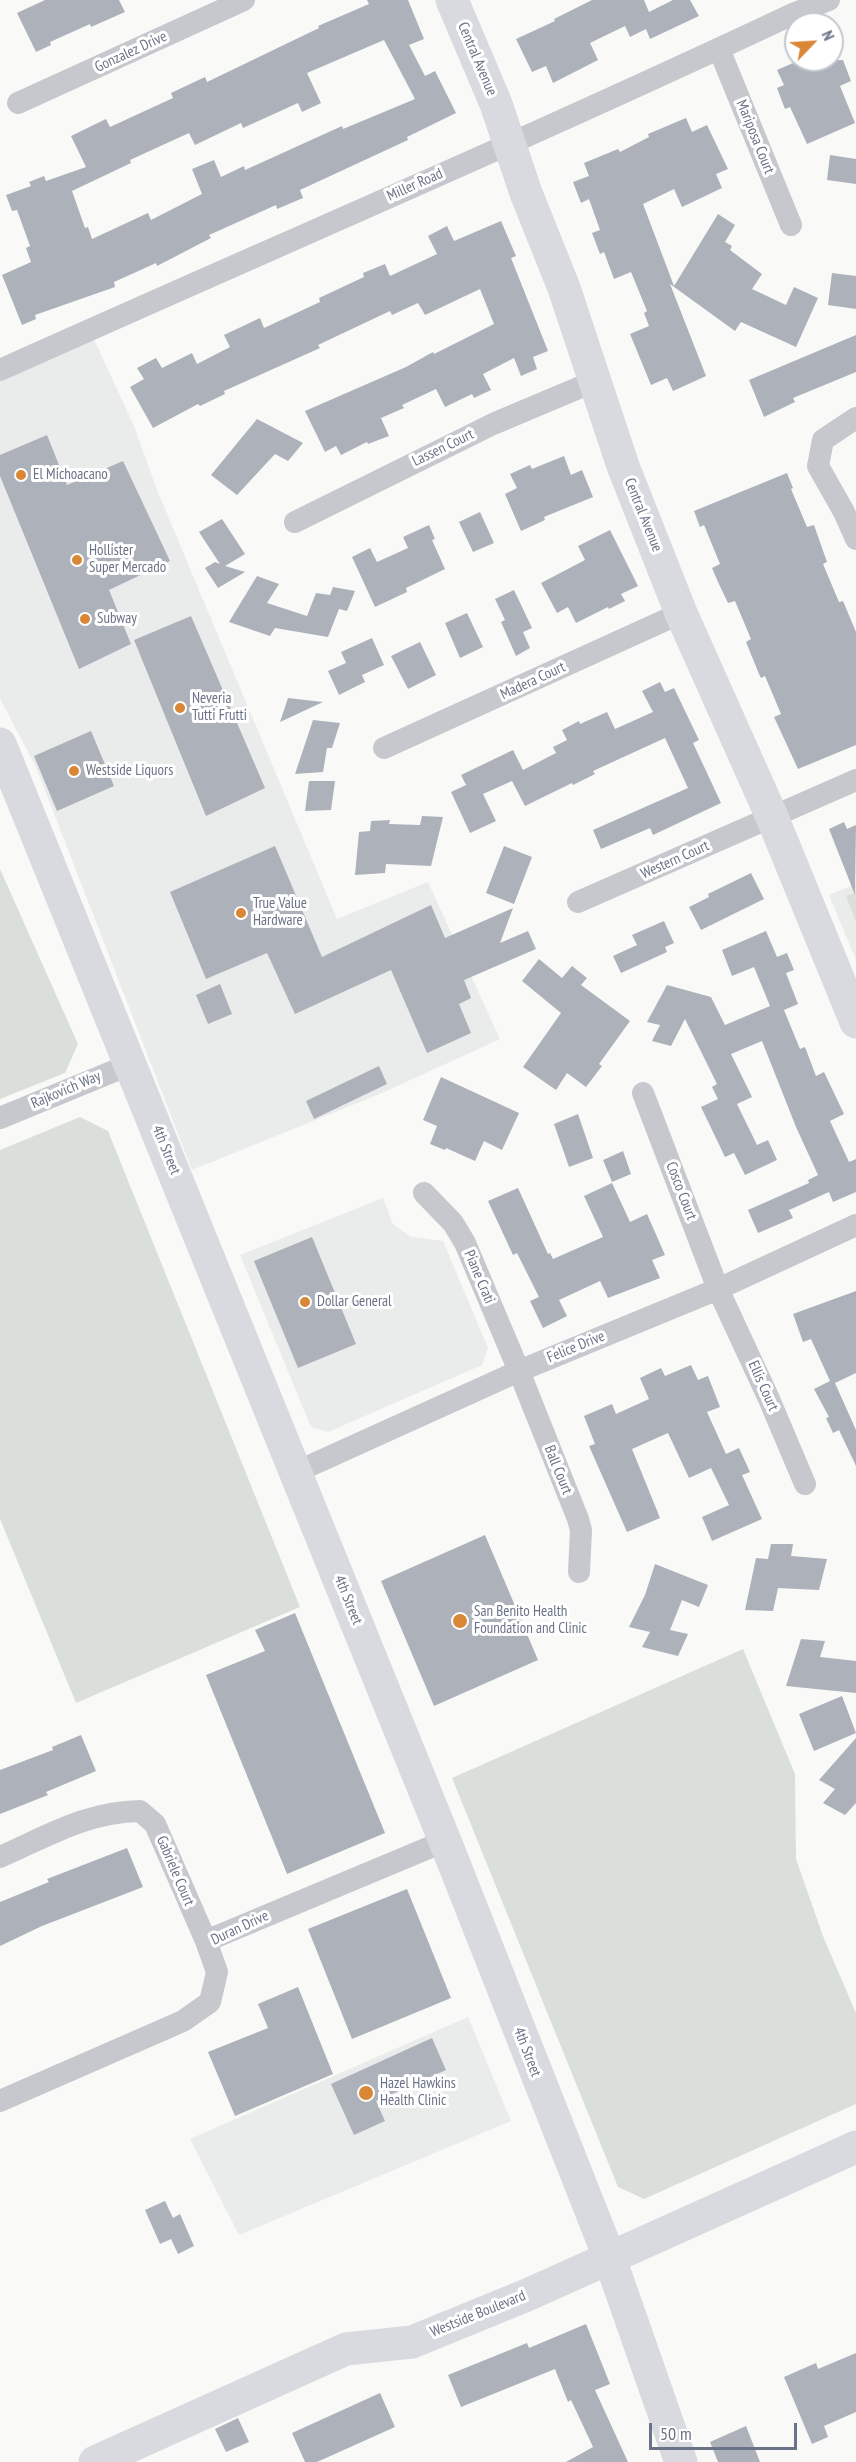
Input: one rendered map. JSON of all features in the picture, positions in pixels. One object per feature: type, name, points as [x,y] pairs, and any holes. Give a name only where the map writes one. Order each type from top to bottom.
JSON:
[{"type":"street","name":"Gonzalez Drive","points":[[18,104],[243,0]]},
{"type":"street","name":"Central Avenue","points":[[452,0],[496,104],[564,288],[623,466],[681,613],[772,817],[856,1022]]},
{"type":"street","name":"Miller Road","points":[[0,370],[76,334],[509,144],[795,13],[829,0]]},
{"type":"street","name":"Mariposa Court","points":[[719,49],[790,225]]},
{"type":"street","name":"Lassen Court","points":[[295,522],[493,424],[595,381]]},
{"type":"street","points":[[856,418],[823,440],[818,466],[844,512],[856,539]]},
{"type":"street","name":"Madera Court","points":[[384,748],[681,613]]},
{"type":"street","name":"4th Street","points":[[0,744],[445,1841],[610,2259],[681,2462]]},
{"type":"street","name":"Western Court","points":[[578,902],[856,780]]},
{"type":"street","name":"Rajkovich Way","points":[[0,1118],[131,1064]]},
{"type":"street","name":"Cosco Court","points":[[643,1093],[718,1288]]},
{"type":"street","name":"Piane Crati","points":[[424,1193],[453,1223],[465,1243],[519,1371]]},
{"type":"street","name":"Felice Drive","points":[[296,1472],[519,1371],[718,1288],[856,1225]]},
{"type":"street","name":"Ellis Court","points":[[718,1288],[805,1484]]},
{"type":"street","name":"Ball Court","points":[[519,1371],[578,1519],[581,1530],[579,1572]]},
{"type":"street","name":"Gabriele Court","points":[[0,1857],[83,1819],[114,1812],[140,1811],[155,1824],[206,1941]]},
{"type":"street","name":"Duran Drive","points":[[0,2101],[183,2021],[210,2002],[217,1972],[206,1941],[445,1841]]},
{"type":"street","name":"Westside Boulevard","points":[[95,2462],[346,2349],[412,2342],[610,2259],[856,2147]]},
{"type":"shaded area","points":[[86,322],[134,426],[157,490],[337,919],[428,882],[500,1039],[382,1093],[192,1170],[36,767],[0,699],[0,361]]},
{"type":"shaded area","points":[[0,869],[78,1044],[65,1073],[0,1099]]},
{"type":"shaded area","points":[[856,884],[856,960],[829,895]]},
{"type":"shaded area","points":[[856,893],[856,922],[846,896]]},
{"type":"shaded area","points":[[80,1117],[108,1131],[300,1607],[76,1703],[0,1519],[0,1150]]},
{"type":"shaded area","points":[[383,1198],[393,1224],[411,1237],[443,1241],[488,1348],[482,1365],[328,1432],[311,1427],[240,1255]]},
{"type":"shaded area","points":[[743,1649],[795,1774],[796,1859],[823,1936],[856,2013],[856,2104],[644,2199],[618,2187],[452,1778]]},
{"type":"shaded area","points":[[468,2017],[511,2121],[239,2235],[190,2139]]},
{"type":"building","points":[[45,0],[119,0],[125,12],[91,27],[90,24],[50,42],[51,45],[36,52],[17,13]]},
{"type":"building","points":[[367,0],[408,0],[424,39],[409,45],[425,76],[435,71],[456,113],[407,137],[408,140],[300,190],[303,198],[277,209],[276,205],[209,235],[211,238],[157,266],[156,263],[114,282],[115,287],[35,315],[36,319],[22,325],[2,275],[31,262],[26,248],[30,246],[17,210],[12,211],[6,195],[31,186],[29,182],[44,176],[46,181],[86,167],[71,136],[106,119],[110,127],[173,98],[171,93],[205,77],[207,82],[319,28],[318,26],[369,4]],"holes":[[[384,40],[415,99],[343,129],[342,126],[245,170],[244,166],[221,177],[214,160],[192,169],[202,194],[151,220],[148,213],[92,239],[88,227],[85,228],[72,191],[131,163],[130,160],[189,133],[195,145],[241,123],[243,128],[298,103],[302,112],[321,103],[307,73]]]},
{"type":"building","points":[[592,0],[644,0],[649,12],[673,0],[690,0],[699,16],[650,39],[646,29],[630,37],[625,26],[590,43],[598,60],[553,83],[546,66],[532,72],[516,39]]},
{"type":"building","points":[[844,63],[851,81],[840,86],[855,123],[807,144],[790,107],[785,109],[777,88],[784,85],[777,70],[784,67],[784,72],[844,72]]},
{"type":"building","points":[[686,118],[692,132],[707,125],[728,169],[716,174],[722,188],[682,207],[674,189],[643,204],[674,286],[718,214],[735,225],[725,242],[732,246],[730,250],[762,274],[752,289],[786,305],[794,287],[818,298],[796,347],[741,322],[735,331],[670,284],[706,376],[673,391],[667,378],[651,385],[630,334],[649,326],[644,313],[647,311],[631,272],[614,279],[604,252],[600,254],[592,233],[600,230],[589,199],[581,203],[573,182],[589,176],[584,163],[618,149],[620,152],[649,137],[648,134]]},
{"type":"building","points":[[830,155],[856,159],[856,184],[827,180]]},
{"type":"building","points":[[501,221],[516,256],[511,258],[548,351],[533,357],[537,369],[521,376],[514,358],[483,374],[491,390],[474,398],[472,394],[445,407],[436,389],[402,405],[404,408],[381,418],[389,436],[368,444],[367,442],[341,455],[336,446],[325,452],[305,411],[406,367],[494,324],[480,289],[425,315],[418,303],[392,315],[390,311],[318,345],[320,348],[224,391],[225,394],[200,406],[198,404],[153,428],[130,387],[144,379],[137,368],[156,358],[162,368],[192,353],[197,364],[230,347],[224,335],[260,318],[264,328],[320,302],[319,298],[364,277],[363,273],[385,264],[390,276],[437,254],[428,236],[447,226],[454,241]]},
{"type":"building","points":[[832,273],[856,276],[856,309],[828,305]]},
{"type":"building","points":[[856,335],[856,372],[793,398],[795,402],[764,417],[749,380]]},
{"type":"building","points":[[257,419],[303,443],[288,461],[275,454],[237,495],[211,475]]},
{"type":"building","points":[[47,435],[67,485],[123,461],[170,561],[109,590],[131,644],[79,669],[0,476],[0,455]]},
{"type":"building","points":[[564,456],[571,475],[582,470],[593,497],[544,517],[545,520],[521,531],[505,494],[517,488],[510,474],[530,465],[532,469]]},
{"type":"building","points":[[787,473],[793,488],[791,489],[807,527],[814,525],[827,562],[823,564],[839,602],[843,601],[856,632],[856,745],[798,769],[774,717],[781,714],[765,676],[761,678],[759,674],[746,642],[751,639],[735,601],[728,603],[718,582],[712,568],[720,564],[704,525],[700,527],[694,511]]},
{"type":"building","points":[[480,512],[494,543],[473,552],[459,522]]},
{"type":"building","points":[[222,519],[245,554],[225,566],[245,572],[218,588],[205,568],[215,562],[220,564],[199,532]]},
{"type":"building","points":[[429,525],[435,539],[432,540],[445,569],[406,588],[407,592],[375,607],[352,557],[370,548],[377,562],[408,548],[403,537]]},
{"type":"building","points":[[610,530],[638,586],[621,594],[625,601],[576,623],[568,607],[557,613],[541,583],[585,560],[578,546]]},
{"type":"building","points":[[257,576],[279,584],[267,603],[307,616],[316,593],[330,595],[333,587],[355,591],[347,611],[339,609],[328,637],[275,628],[270,636],[229,622]]},
{"type":"building","points":[[514,590],[532,628],[523,632],[530,648],[516,656],[501,622],[505,620],[495,599]]},
{"type":"building","points":[[467,613],[483,647],[460,658],[445,623]]},
{"type":"building","points":[[191,616],[265,788],[206,816],[134,640]]},
{"type":"building","points":[[372,638],[384,665],[362,675],[365,682],[339,695],[328,671],[346,663],[341,652]]},
{"type":"building","points":[[420,642],[436,675],[408,689],[391,656]]},
{"type":"building","points":[[660,682],[665,692],[674,688],[699,740],[693,743],[721,803],[653,835],[650,828],[601,849],[593,830],[688,788],[665,738],[593,771],[595,774],[573,785],[572,783],[525,806],[512,781],[483,794],[496,821],[470,833],[451,792],[466,785],[461,775],[513,750],[523,770],[556,753],[553,747],[567,740],[562,730],[579,721],[580,724],[607,712],[615,729],[653,712],[642,691]]},
{"type":"building","points":[[288,698],[323,702],[280,722]]},
{"type":"building","points":[[313,720],[340,723],[332,748],[327,748],[323,772],[295,774]]},
{"type":"building","name":"Westside Liquors","points":[[91,731],[114,786],[57,811],[34,756]]},
{"type":"building","points":[[309,781],[335,781],[331,810],[305,811]]},
{"type":"building","points":[[422,816],[443,817],[431,866],[386,864],[385,873],[355,875],[359,832],[370,831],[371,821],[390,820],[389,824],[420,825]]},
{"type":"building","points":[[844,822],[847,829],[856,825],[855,895],[829,829]]},
{"type":"building","points":[[275,846],[322,957],[431,905],[445,938],[513,908],[500,943],[528,931],[536,949],[464,980],[471,998],[459,1004],[471,1033],[427,1053],[391,970],[295,1014],[267,953],[206,979],[170,892]]},
{"type":"building","points":[[504,846],[532,857],[514,904],[486,893]]},
{"type":"building","points":[[751,873],[764,899],[701,930],[689,907],[709,897],[708,894]]},
{"type":"building","points":[[664,921],[674,943],[665,947],[667,952],[621,973],[613,956],[637,945],[632,935]]},
{"type":"building","points":[[766,931],[777,957],[787,953],[794,970],[786,973],[798,1004],[784,1010],[800,1049],[805,1047],[816,1076],[824,1072],[844,1114],[830,1121],[849,1162],[856,1159],[856,1192],[833,1202],[829,1192],[789,1210],[793,1218],[758,1233],[748,1210],[809,1183],[808,1180],[818,1175],[762,1041],[731,1054],[752,1097],[737,1104],[757,1145],[768,1140],[777,1160],[745,1175],[734,1153],[725,1157],[701,1107],[718,1099],[712,1087],[717,1084],[685,1019],[671,1046],[652,1041],[660,1025],[647,1022],[667,985],[711,997],[725,1025],[770,1006],[754,967],[732,976],[722,950]]},
{"type":"building","points":[[539,959],[562,978],[572,966],[587,978],[581,985],[630,1021],[599,1064],[602,1066],[586,1087],[567,1073],[556,1090],[523,1067],[561,1013],[522,981]]},
{"type":"building","points":[[220,984],[232,1014],[208,1024],[196,995]]},
{"type":"building","points":[[379,1066],[387,1084],[314,1119],[306,1101]]},
{"type":"building","points":[[441,1077],[519,1113],[502,1150],[484,1141],[475,1161],[446,1148],[445,1150],[430,1144],[437,1126],[423,1120]]},
{"type":"building","points":[[578,1114],[593,1158],[569,1167],[554,1124]]},
{"type":"building","points":[[623,1151],[631,1174],[612,1182],[603,1160]]},
{"type":"building","points":[[612,1183],[630,1222],[647,1214],[665,1255],[652,1260],[660,1278],[608,1298],[600,1281],[559,1300],[567,1316],[543,1328],[530,1301],[539,1297],[517,1253],[513,1255],[488,1201],[518,1188],[548,1254],[550,1253],[553,1259],[603,1237],[584,1196]]},
{"type":"building","name":"Dollar General","points":[[312,1237],[356,1344],[298,1368],[254,1261]]},
{"type":"building","points":[[856,1291],[856,1373],[835,1383],[856,1430],[856,1466],[839,1430],[833,1433],[826,1418],[829,1417],[814,1389],[830,1381],[811,1339],[803,1342],[793,1314]]},
{"type":"building","points":[[691,1365],[698,1380],[708,1376],[720,1407],[707,1412],[726,1454],[739,1448],[750,1472],[742,1475],[762,1519],[712,1541],[702,1517],[729,1505],[711,1468],[689,1478],[668,1433],[632,1449],[660,1518],[627,1532],[589,1446],[595,1444],[584,1416],[612,1404],[616,1414],[649,1399],[640,1378],[661,1368],[665,1376]]},
{"type":"building","name":"San Benito Health Foundation and Clinic","points":[[485,1535],[538,1660],[434,1706],[381,1581]]},
{"type":"building","points":[[771,1544],[793,1544],[791,1556],[827,1559],[819,1590],[778,1588],[773,1611],[745,1610],[756,1558],[768,1559]]},
{"type":"building","points":[[655,1564],[708,1585],[699,1607],[682,1600],[670,1630],[688,1634],[678,1656],[642,1647],[650,1632],[629,1627],[645,1595]]},
{"type":"building","points":[[295,1613],[385,1833],[287,1874],[206,1675],[265,1651],[255,1630]]},
{"type":"building","points":[[801,1639],[825,1641],[820,1657],[856,1661],[856,1693],[786,1686]]},
{"type":"building","points":[[842,1696],[856,1733],[814,1751],[799,1714]]},
{"type":"building","points":[[81,1735],[96,1771],[46,1792],[48,1795],[0,1814],[0,1770],[53,1750],[52,1747]]},
{"type":"building","points":[[856,1738],[856,1803],[845,1815],[823,1803],[835,1789],[819,1780]]},
{"type":"building","points":[[127,1848],[143,1887],[42,1926],[0,1946],[0,1902],[49,1882],[47,1879]]},
{"type":"building","points":[[407,1889],[451,1998],[352,2039],[308,1929]]},
{"type":"building","points":[[298,1987],[333,2074],[235,2116],[208,2052],[268,2028],[258,2004]]},
{"type":"building","name":"Hazel Hawkins Health Clinic","points":[[432,2038],[446,2070],[376,2101],[385,2121],[354,2135],[331,2084]]},
{"type":"building","points":[[165,2201],[173,2218],[180,2214],[194,2246],[178,2254],[171,2239],[160,2244],[145,2210]]},
{"type":"building","points":[[586,2324],[610,2384],[595,2390],[628,2462],[566,2462],[593,2447],[571,2400],[568,2402],[555,2369],[461,2407],[448,2375],[527,2343],[529,2348]]},
{"type":"building","points":[[856,2353],[856,2412],[824,2426],[828,2437],[812,2444],[784,2377],[816,2363],[818,2369]]},
{"type":"building","points":[[380,2393],[395,2427],[317,2462],[305,2462],[292,2433]]},
{"type":"building","points":[[238,2418],[249,2442],[226,2452],[215,2429]]},
{"type":"building","points":[[746,2426],[760,2462],[718,2462],[710,2442]]},
{"type":"place","name":"El Michoacano","points":[[21,475]]},
{"type":"place","name":"Hollister Super Mercado","points":[[77,560]]},
{"type":"place","name":"Subway","points":[[85,619]]},
{"type":"place","name":"Neveria Tutti Frutti","points":[[180,708]]},
{"type":"place","name":"Westside Liquors","points":[[74,771]]},
{"type":"place","name":"True Value Hardware","points":[[241,913]]},
{"type":"place","name":"Dollar General","points":[[305,1302]]},
{"type":"place","name":"San Benito Health Foundation and Clinic","points":[[460,1621]]},
{"type":"place","name":"Hazel Hawkins Health Clinic","points":[[366,2093]]}]
